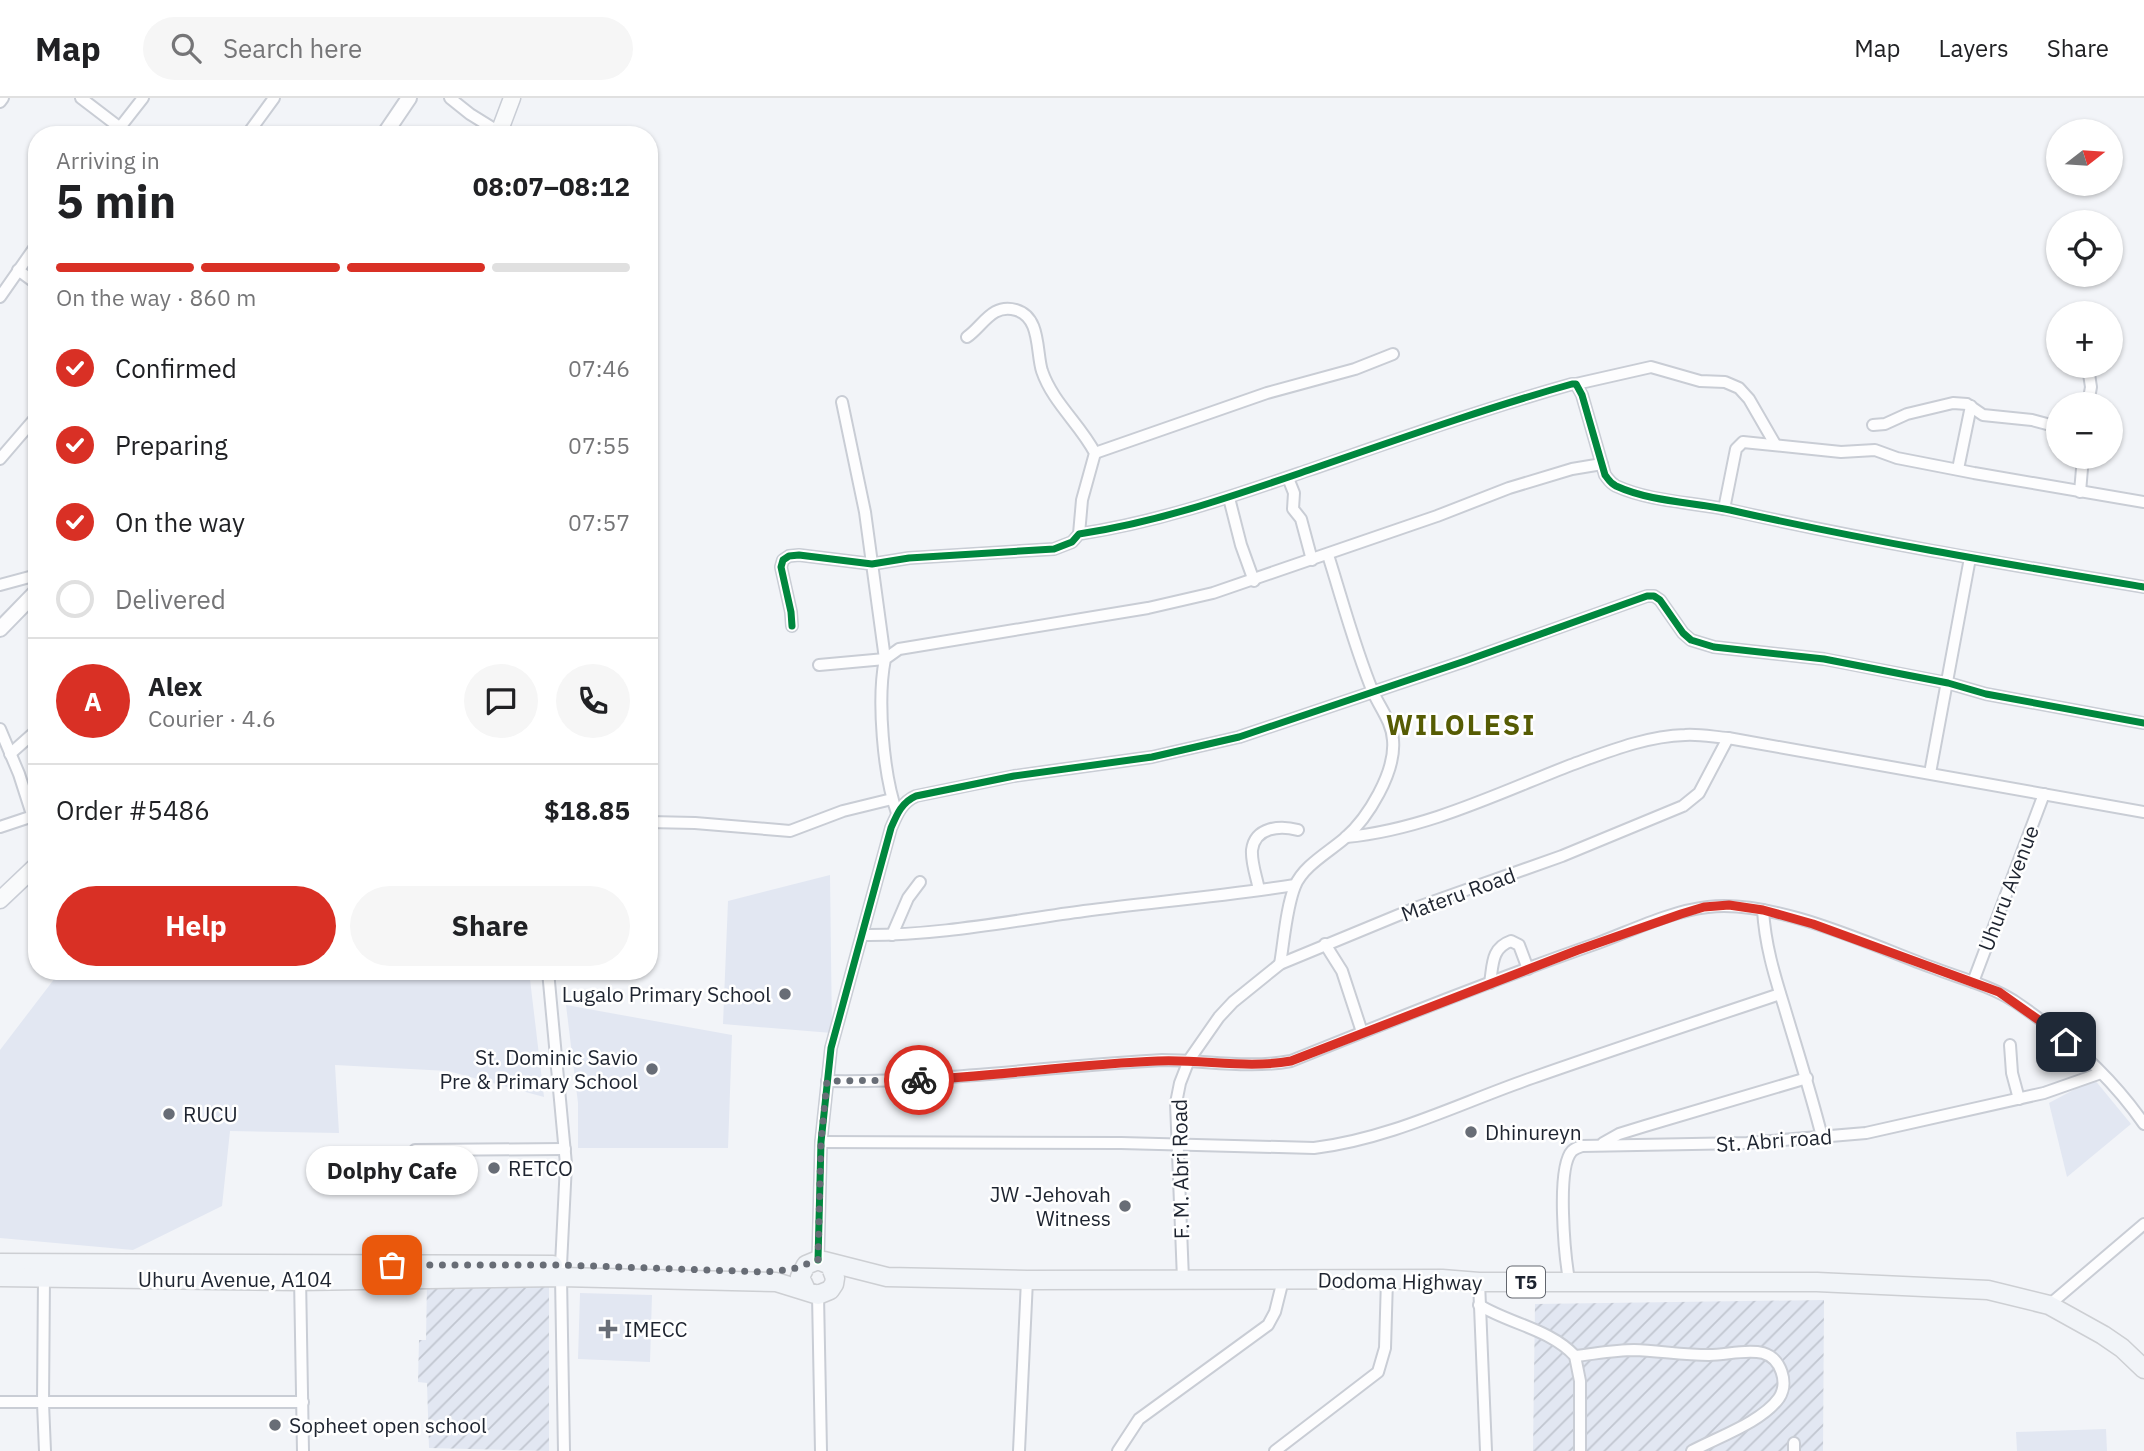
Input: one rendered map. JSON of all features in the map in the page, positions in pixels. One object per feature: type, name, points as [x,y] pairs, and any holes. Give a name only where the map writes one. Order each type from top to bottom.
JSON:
[{"type":"highway","name":"Uhuru Avenue, A104","points":[[0,1277],[300,1272],[765,1272],[793,1269],[816,1262]]},
{"type":"highway","name":"T5","points":[[816,1262],[887,1277]]},
{"type":"highway","points":[[816,1262],[830,1265],[835,1278],[834,1284],[816,1293],[800,1277],[816,1262]]},
{"type":"highway","name":"Uhuru Avenue, A104","points":[[0,1264],[300,1272]]},
{"type":"highway","name":"Uhuru Avenue, A104","points":[[561,1271],[776,1282],[816,1293]]},
{"type":"highway","name":"T5","points":[[816,1293],[887,1277]]},
{"type":"highway","name":"Dodoma Highway","points":[[887,1277],[1027,1280],[1817,1282],[1939,1286],[1988,1290],[2049,1305],[2112,1341],[2144,1368]]},
{"type":"main road","points":[[501,126],[512,98]]},
{"type":"main road","points":[[0,900],[28,874]]},
{"type":"street","points":[[81,98],[111,126]]},
{"type":"street","points":[[120,126],[143,98]]},
{"type":"street","points":[[254,126],[274,98]]},
{"type":"street","points":[[390,126],[409,98]]},
{"type":"street","points":[[450,98],[488,126]]},
{"type":"street","points":[[0,297],[28,256]]},
{"type":"street","points":[[18,270],[28,277]]},
{"type":"street","points":[[967,337],[992,313],[1000,309],[1016,310],[1024,314],[1035,331],[1042,371],[1050,389],[1095,453]]},
{"type":"street","points":[[1095,453],[1266,393],[1355,369],[1392,354]]},
{"type":"street","points":[[1079,534],[1145,522],[1229,498],[1467,416],[1576,384],[1651,367],[1700,381],[1725,382],[1739,388],[1749,399],[1775,444]]},
{"type":"street","points":[[1576,384],[1583,395],[1602,464],[1610,483],[1617,487],[1655,497],[1970,558],[2144,587]]},
{"type":"street","points":[[842,402],[865,512],[886,659],[881,677],[882,704],[892,799],[897,813]]},
{"type":"street","points":[[1873,425],[1953,404],[1970,406],[1983,415],[2046,424]]},
{"type":"street","points":[[1958,469],[1970,406]]},
{"type":"street","points":[[0,459],[28,426]]},
{"type":"street","points":[[1724,509],[1739,444],[1775,444],[1841,452],[1875,450],[1897,458],[2144,502]]},
{"type":"street","points":[[792,626],[781,567],[783,560],[789,556],[872,564],[922,557],[1054,548],[1072,542],[1079,534],[1082,500],[1095,453]]},
{"type":"street","points":[[819,665],[886,659],[899,649],[1148,608],[1254,581],[1509,488],[1572,469],[1602,464]]},
{"type":"street","points":[[2080,492],[2082,469]]},
{"type":"street","points":[[1288,478],[1294,493],[1293,509],[1301,519],[1312,560]]},
{"type":"street","points":[[1229,498],[1254,581]]},
{"type":"street","points":[[1280,964],[1296,885],[1306,871],[1346,837],[1371,806],[1391,765],[1393,754],[1394,741],[1389,722],[1373,692],[1328,555]]},
{"type":"street","points":[[1930,773],[1970,558]]},
{"type":"street","points":[[0,585],[28,577]]},
{"type":"street","points":[[816,1262],[821,1142],[831,1048],[874,883],[897,813],[908,799],[1014,776],[1152,757],[1193,748],[1306,716],[1647,596],[1660,600],[1691,640],[1713,647],[1824,659],[1986,694],[2144,723]]},
{"type":"street","points":[[0,629],[28,600]]},
{"type":"street","points":[[0,729],[28,803]]},
{"type":"street","points":[[1346,837],[1367,835],[1424,821],[1601,754],[1651,740],[1684,735],[1728,738],[2144,812]]},
{"type":"street","name":"Materu Road","points":[[1189,1060],[1233,1002],[1280,964],[1418,907],[1562,856],[1683,806],[1699,793],[1728,738]]},
{"type":"street","points":[[10,754],[28,741]]},
{"type":"street","name":"Uhuru Avenue","points":[[1973,982],[2043,794]]},
{"type":"street","points":[[658,822],[790,831],[843,811],[892,799]]},
{"type":"street","points":[[0,827],[28,818]]},
{"type":"street","points":[[1259,890],[1253,858],[1255,842],[1266,830],[1276,827],[1298,830]]},
{"type":"street","points":[[892,935],[908,898],[920,882]]},
{"type":"street","points":[[862,935],[892,935],[1016,923],[1080,912],[1296,885]]},
{"type":"street","points":[[827,1081],[947,1079],[1123,1062],[1189,1060],[1268,1065],[1291,1061],[1528,969],[1704,907],[1729,905],[1763,910],[1813,924],[1999,992],[2043,1023],[2101,1073],[2144,1125]]},
{"type":"street","points":[[1763,910],[1767,946],[1807,1078],[1822,1138]]},
{"type":"street","points":[[1490,983],[1494,956],[1502,944],[1511,941],[1519,945],[1528,969]]},
{"type":"street","points":[[1325,944],[1342,971],[1362,1032]]},
{"type":"street","points":[[549,980],[565,1149],[565,1214],[561,1271],[564,1451]]},
{"type":"street","points":[[821,1142],[1121,1143],[1314,1148],[1345,1144],[1375,1136],[1532,1078],[1780,994]]},
{"type":"street","points":[[2010,1045],[2012,1073],[2018,1099]]},
{"type":"street","name":"F. M. Abri Road","points":[[1183,1279],[1176,1103],[1189,1060]]},
{"type":"street","name":"St. Abri road","points":[[1569,1280],[1563,1247],[1563,1198],[1567,1160],[1572,1151],[1582,1146],[1747,1143],[1866,1133],[2065,1087],[2101,1073]]},
{"type":"street","points":[[1601,1145],[1619,1134],[1807,1078]]},
{"type":"street","points":[[415,1150],[565,1149]]},
{"type":"street","points":[[2049,1305],[2144,1224]]},
{"type":"street","points":[[300,1272],[303,1451]]},
{"type":"street","points":[[44,1277],[45,1451]]},
{"type":"street","points":[[1275,1451],[1378,1372],[1385,1348],[1387,1279]]},
{"type":"street","points":[[1019,1451],[1027,1280]]},
{"type":"street","points":[[1118,1451],[1146,1413],[1268,1325],[1275,1312],[1283,1280]]},
{"type":"street","points":[[1479,1282],[1486,1451]]},
{"type":"street","points":[[816,1293],[821,1451]]},
{"type":"street","points":[[1479,1305],[1491,1313],[1553,1339],[1575,1356],[1580,1381],[1580,1451]]},
{"type":"street","points":[[1575,1356],[1634,1350],[1697,1355],[1747,1352],[1763,1353],[1771,1357],[1782,1373],[1784,1384],[1779,1397],[1761,1414],[1692,1451]]},
{"type":"street","points":[[0,1402],[303,1402]]},
{"type":"shaded area","points":[[830,875],[832,1033],[723,1024],[728,901]]},
{"type":"shaded area","name":"RUCU","points":[[53,980],[530,980],[544,1097],[448,1071],[335,1065],[339,1133],[230,1131],[222,1206],[133,1250],[0,1238],[0,1050]]},
{"type":"shaded area","name":"St. Dominic Savio Pre & Primary School","points":[[566,1005],[732,1035],[728,1148],[578,1148],[578,1103]]},
{"type":"shaded area","points":[[2094,1079],[2131,1124],[2067,1177],[2049,1103]]},
{"type":"shaded area","points":[[427,1282],[549,1283],[549,1451],[429,1448],[427,1383],[418,1382],[419,1340],[426,1340]]},
{"type":"shaded area","points":[[580,1293],[652,1295],[650,1362],[578,1359]]},
{"type":"shaded area","points":[[1824,1300],[1823,1451],[1533,1451],[1535,1304]]},
{"type":"shaded area","points":[[2106,1429],[2107,1451],[2017,1451],[2016,1432]]},
{"type":"cycle path","points":[[792,626],[781,567],[783,560],[789,556],[872,564],[909,558],[1054,549],[1072,542],[1079,534],[1138,523],[1196,507],[1473,414],[1572,384],[1576,384],[1582,395],[1605,475],[1614,485],[1629,491],[1658,499],[1730,510],[1885,542],[2144,587]]},
{"type":"cycle path","points":[[818,1260],[821,1142],[831,1048],[891,828],[904,805],[916,796],[1014,776],[1152,757],[1239,737],[1647,596],[1660,600],[1691,640],[1714,647],[1824,659],[1948,683],[1986,694],[2144,723]]},
{"type":"way so far","points":[[392,1265],[561,1265],[765,1272],[778,1272],[806,1265],[818,1260],[821,1142],[827,1081],[919,1080]]},
{"type":"place","name":"Lugalo Primary School","points":[[785,994]]},
{"type":"place","name":"St. Dominic Savio Pre & Primary School","points":[[652,1069]]},
{"type":"place","name":"RUCU","points":[[169,1114]]},
{"type":"place","name":"Dhinureyn","points":[[1471,1132]]},
{"type":"place","name":"RETCO","points":[[494,1168]]},
{"type":"place","name":"JW -Jehovah Witness","points":[[1125,1206]]},
{"type":"place","name":"Dolphy Cafe","points":[[392,1265]]},
{"type":"place","name":"IMECC","points":[[608,1329]]},
{"type":"place","name":"Sopheet open school","points":[[275,1425]]},
{"type":"district","name":"WILOLESI","points":[[1461,724]]},
{"type":"route","points":[[919,1080],[1037,1072],[1123,1062],[1189,1060],[1268,1065],[1291,1061],[1578,950],[1704,907],[1729,905],[1763,910],[1813,924],[1999,992],[2066,1042]]}]
